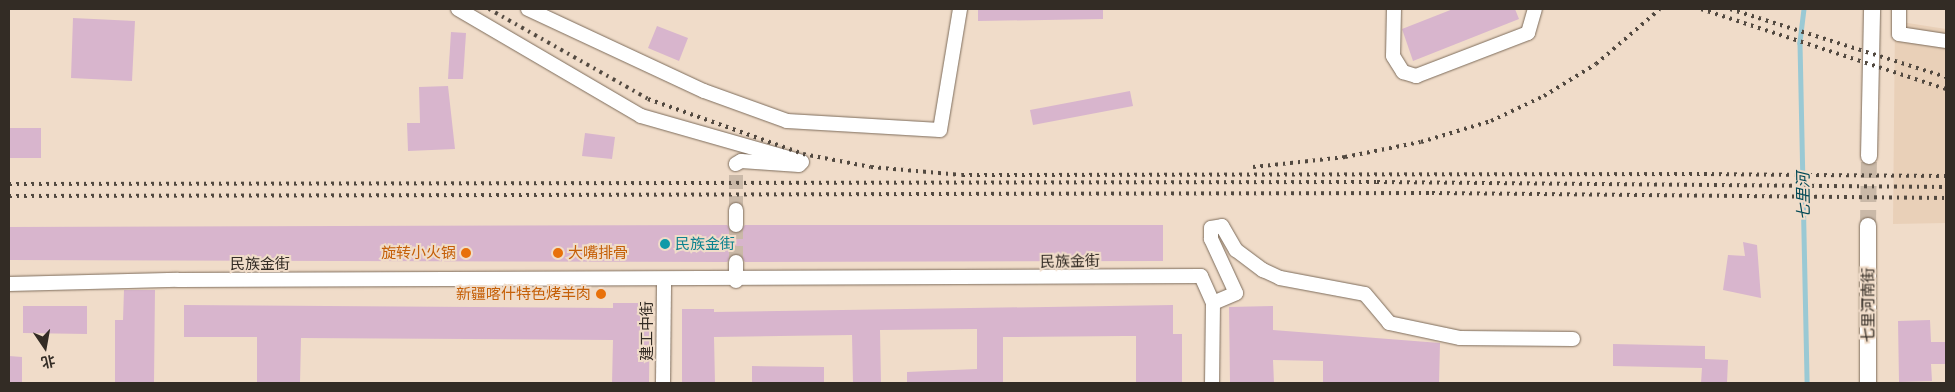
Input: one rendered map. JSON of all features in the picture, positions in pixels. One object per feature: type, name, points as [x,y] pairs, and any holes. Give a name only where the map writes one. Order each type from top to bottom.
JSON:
[{"type":"street","points":[[458,9],[641,116],[802,162],[798,165],[741,161],[736,164]]},
{"type":"street","points":[[528,9],[704,92],[787,121],[940,130],[960,9]]},
{"type":"street","points":[[1394,9],[1394,56],[1403,72],[1416,76],[1528,33],[1535,9]]},
{"type":"street","points":[[1869,156],[1872,9]]},
{"type":"street","points":[[1899,9],[1899,34],[1946,41]]},
{"type":"street","points":[[736,210],[736,225]]},
{"type":"street","points":[[1212,383],[1213,303],[1236,292],[1211,239],[1211,228],[1222,226],[1236,250],[1262,270],[1295,282],[1365,294],[1389,323],[1460,338],[1572,339]]},
{"type":"street","name":"七里河南街","points":[[1868,226],[1868,383]]},
{"type":"street","points":[[736,262],[736,280]]},
{"type":"street","name":"民族金街","points":[[9,284],[178,280],[736,280],[1201,276],[1213,303]]},
{"type":"street","name":"建工中街","points":[[663,383],[664,280]]},
{"type":"shaded area","points":[[1895,21],[1946,29],[1946,223],[1893,224]]},
{"type":"building","points":[[978,9],[1103,9],[1103,19],[978,21]]},
{"type":"building","points":[[1453,9],[1515,9],[1519,19],[1413,61],[1402,29]]},
{"type":"building","points":[[73,18],[135,21],[132,81],[71,78]]},
{"type":"building","points":[[657,26],[688,38],[679,61],[648,48]]},
{"type":"building","points":[[451,32],[466,33],[463,79],[448,79]]},
{"type":"building","points":[[448,86],[455,149],[408,151],[407,123],[420,123],[419,87]]},
{"type":"building","points":[[1130,91],[1133,106],[1033,125],[1030,110]]},
{"type":"building","points":[[9,128],[41,128],[41,158],[9,158]]},
{"type":"building","points":[[585,133],[615,137],[612,159],[582,156]]},
{"type":"building","name":"民族金街","points":[[727,225],[736,234],[745,225],[1163,225],[1163,261],[745,262],[736,253],[727,262],[9,260],[9,227]]},
{"type":"building","points":[[1743,242],[1757,245],[1761,298],[1723,290],[1728,255],[1745,256]]},
{"type":"building","points":[[124,290],[155,290],[154,383],[115,383],[115,320],[123,320]]},
{"type":"building","points":[[613,303],[650,303],[649,383],[612,383],[613,340],[301,338],[300,383],[257,383],[257,337],[184,337],[184,305],[613,308]]},
{"type":"building","points":[[1173,305],[1173,334],[1182,334],[1182,383],[1136,383],[1136,336],[1124,336],[1003,337],[1003,383],[907,383],[907,372],[977,369],[977,329],[880,330],[881,383],[853,383],[852,335],[714,337],[715,383],[682,383],[682,309],[714,309],[714,312]]},
{"type":"building","points":[[23,306],[87,306],[87,334],[23,333]]},
{"type":"building","points":[[1273,306],[1273,330],[1440,343],[1439,383],[1323,383],[1323,361],[1273,360],[1274,383],[1230,383],[1229,307]]},
{"type":"building","points":[[1930,320],[1931,342],[1946,342],[1946,364],[1931,364],[1932,381],[1899,382],[1898,321]]},
{"type":"building","points":[[1613,344],[1705,346],[1705,359],[1728,360],[1727,383],[1701,383],[1702,368],[1613,366]]},
{"type":"building","points":[[9,356],[22,357],[22,383],[9,383]]},
{"type":"building","points":[[752,366],[824,367],[824,383],[752,383]]},
{"type":"waterway","name":"七里河","points":[[1804,9],[1800,43],[1807,383]]},
{"type":"tunnel","points":[[1868,226],[1869,156]]},
{"type":"tunnel","points":[[736,164],[736,210]]},
{"type":"tunnel","points":[[736,225],[736,262]]},
{"type":"railway","points":[[489,9],[648,99],[803,154],[871,167],[962,175],[1710,174]]},
{"type":"railway","points":[[1253,167],[1345,157],[1421,142],[1491,121],[1544,96],[1596,64],[1660,9]]},
{"type":"railway","points":[[1701,9],[1946,89]]},
{"type":"railway","points":[[1730,9],[1946,77]]},
{"type":"railway","points":[[1704,174],[1946,176]]},
{"type":"railway","points":[[9,184],[1377,182],[1946,187]]},
{"type":"railway","points":[[9,196],[1432,193],[1946,198]]},
{"type":"place","name":"民族金街","points":[[665,244]]},
{"type":"place","name":"旋转小火锅","points":[[466,253]]},
{"type":"place","name":"大嘴排骨","points":[[558,253]]},
{"type":"place","name":"新疆喀什特色烤羊肉","points":[[601,294]]}]
